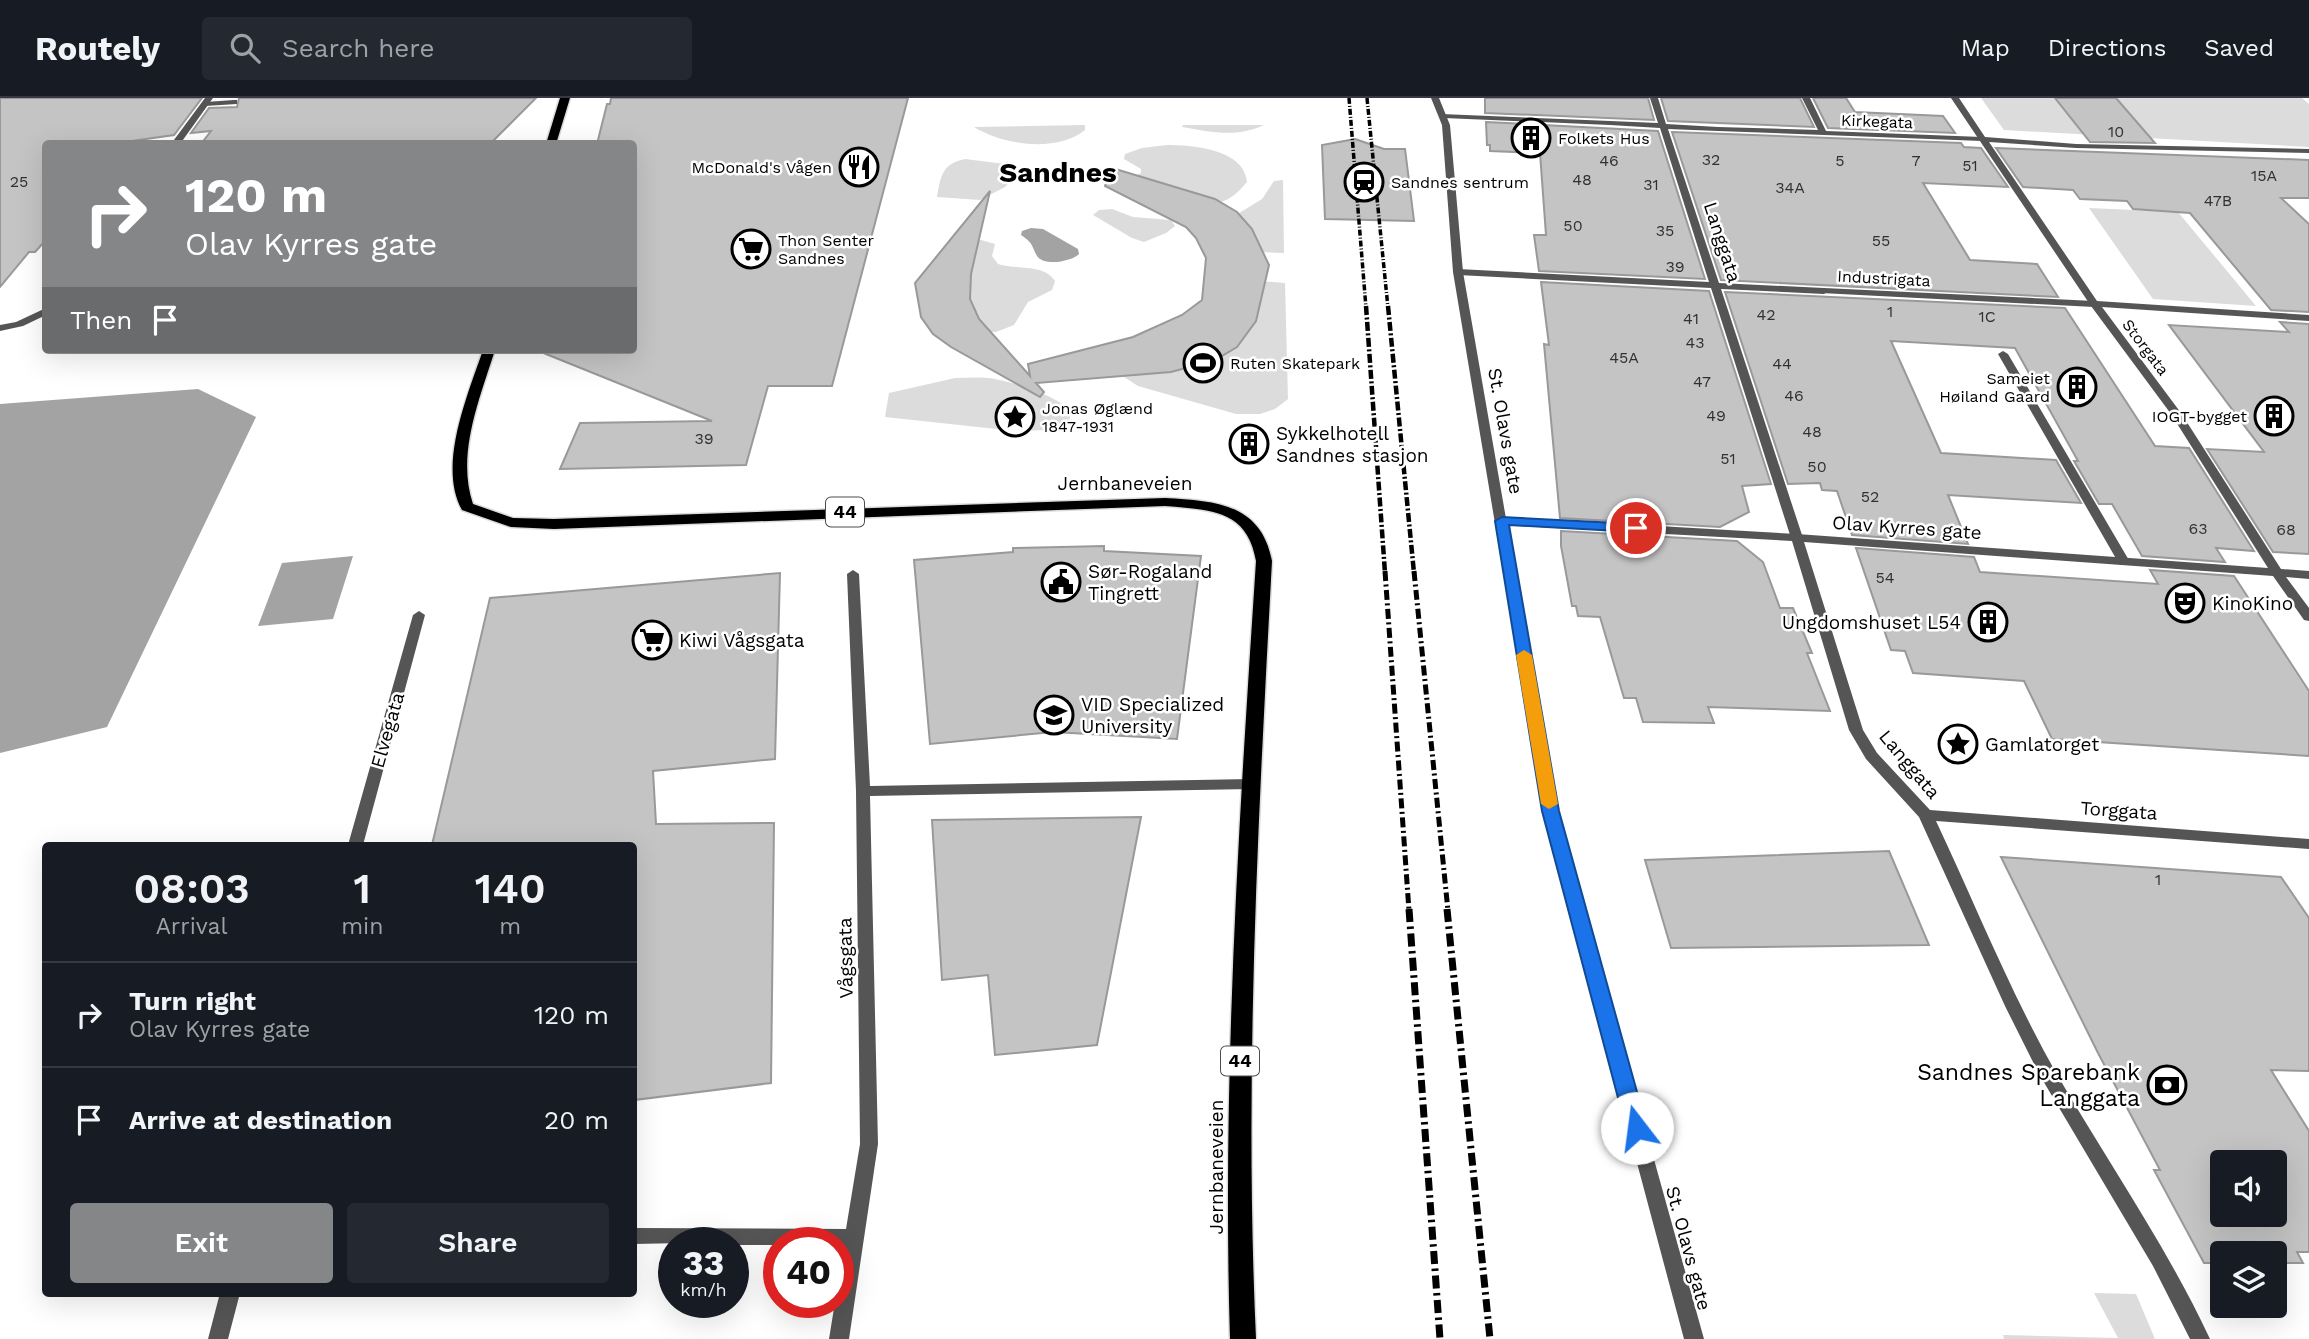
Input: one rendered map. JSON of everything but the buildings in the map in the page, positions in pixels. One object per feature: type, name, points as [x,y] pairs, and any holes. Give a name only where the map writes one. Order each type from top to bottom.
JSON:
[{"type":"main road","points":[[552,140],[565,98]]},
{"type":"main road","name":"Jernbaneveien","points":[[488,354],[463,439],[460,493],[467,507],[511,522],[554,524],[1165,502],[1196,505],[1240,516],[1254,527],[1262,542],[1264,561],[1251,784],[1238,1104],[1243,1339]]},
{"type":"street","name":"St. Olavs gate","points":[[1435,98],[1444,116],[1458,272],[1550,811],[1695,1339]]},
{"type":"street","name":"Langgata","points":[[1654,98],[1797,538],[1856,730],[1871,756],[1926,815],[2013,1006],[2048,1074],[2160,1260],[2200,1339]]},
{"type":"street","points":[[1806,98],[1823,132]]},
{"type":"street","name":"Storgata","points":[[1955,98],[2094,304],[2176,413],[2277,573],[2309,617]]},
{"type":"street","points":[[178,140],[207,101],[234,102]]},
{"type":"street","name":"Kirkegata","points":[[1444,116],[1982,139],[2077,146],[2309,151]]},
{"type":"street","name":"Industrigata","points":[[1458,272],[2094,304],[2309,318]]},
{"type":"street","points":[[0,328],[19,324],[42,313]]},
{"type":"street","points":[[2003,354],[2124,562]]},
{"type":"street","name":"Olav Kyrres gate","points":[[1502,521],[1797,538],[2309,575]]},
{"type":"street","name":"Vågsgata","points":[[839,1339],[869,1144],[863,791],[853,575]]},
{"type":"street","name":"Elvegata","points":[[356,842],[419,615]]},
{"type":"street","points":[[863,791],[1251,784]]},
{"type":"street","name":"Torggata","points":[[1926,815],[2309,844]]},
{"type":"street","points":[[637,1236],[855,1237]]},
{"type":"street","points":[[218,1339],[229,1297]]},
{"type":"shaded area","points":[[1981,98],[2302,98],[2309,104],[2309,147],[2004,130]]},
{"type":"shaded area","points":[[1085,125],[1085,130],[1073,137],[1045,144],[1014,142],[974,127]]},
{"type":"shaded area","points":[[1264,125],[1243,132],[1223,133],[1182,127]]},
{"type":"shaded area","points":[[1167,145],[1203,148],[1227,156],[1237,162],[1244,171],[1247,182],[1237,193],[1220,202],[1176,187],[1133,177],[1141,173],[1141,169],[1124,159],[1125,154],[1142,148]]},
{"type":"shaded area","points":[[965,159],[1005,164],[1015,177],[1005,187],[980,200],[937,197],[947,167]]},
{"type":"shaded area","points":[[1283,180],[1284,253],[1257,252],[1236,215],[1262,199],[1274,181]]},
{"type":"shaded area","points":[[2089,208],[2178,212],[2256,306],[2153,299]]},
{"type":"shaded area","points":[[1112,209],[1133,217],[1171,220],[1175,226],[1144,242],[1093,215],[1099,210]]},
{"type":"shaded area","points":[[1031,228],[1043,229],[1078,249],[1079,254],[1058,262],[1041,259],[1021,235],[1022,231]]},
{"type":"shaded area","points":[[981,240],[995,244],[992,256],[998,264],[1037,269],[1050,275],[1055,281],[1052,290],[1028,302],[1014,325],[996,332],[983,332],[944,272],[969,242]]},
{"type":"shaded area","name":"Ruten Skatepark","points":[[1259,281],[1285,283],[1288,399],[1275,409],[1260,414],[1236,414],[1138,386],[1124,377],[1119,367]]},
{"type":"shaded area","points":[[955,378],[988,378],[1033,390],[1065,406],[1070,412],[1070,420],[1048,430],[1015,431],[885,417],[889,393]]},
{"type":"shaded area","points":[[198,389],[256,417],[107,727],[0,753],[0,404]]},
{"type":"shaded area","points":[[353,556],[333,619],[258,626],[282,563]]},
{"type":"shaded area","points":[[2094,1293],[2136,1294],[2155,1339],[2004,1339],[2003,1335],[2118,1338]]},
{"type":"railway","points":[[1349,98],[1366,308]]},
{"type":"railway","points":[[1367,98],[1388,308]]},
{"type":"railway","points":[[1366,306],[1385,573]]},
{"type":"railway","points":[[1388,306],[1414,573]]},
{"type":"railway","points":[[1385,571],[1409,911]]},
{"type":"railway","points":[[1414,571],[1448,911]]},
{"type":"railway","points":[[1409,909],[1440,1339]]},
{"type":"railway","points":[[1447,909],[1490,1339]]},
{"type":"slow traffic","points":[[1524,655],[1549,804]]},
{"type":"place","name":"Folkets Hus","points":[[1531,138]]},
{"type":"place","name":"McDonald's Vågen","points":[[859,167]]},
{"type":"place","name":"Sandnes sentrum","points":[[1364,182]]},
{"type":"place","name":"Thon Senter Sandnes","points":[[751,249]]},
{"type":"place","name":"Ruten Skatepark","points":[[1203,363]]},
{"type":"place","name":"Sameiet Høiland Gaard","points":[[2077,387]]},
{"type":"place","name":"IOGT-bygget","points":[[2274,416]]},
{"type":"place","name":"Jonas Øglænd 1847-1931","points":[[1015,417]]},
{"type":"place","name":"Sykkelhotell Sandnes stasjon","points":[[1249,444]]},
{"type":"place","name":"Sør-Rogaland Tingrett","points":[[1061,582]]},
{"type":"place","name":"KinoKino","points":[[2185,603]]},
{"type":"place","name":"Ungdomshuset L54","points":[[1988,622]]},
{"type":"place","name":"Kiwi Vågsgata","points":[[652,640]]},
{"type":"place","name":"VID Specialized University","points":[[1054,715]]},
{"type":"place","name":"Gamlatorget","points":[[1958,744]]},
{"type":"place","name":"Sandnes Sparebank Langgata","points":[[2167,1085]]},
{"type":"district","name":"Sandnes","points":[[1058,172]]},
{"type":"route","points":[[1636,528],[1502,521],[1550,811],[1637,1128]]}]
